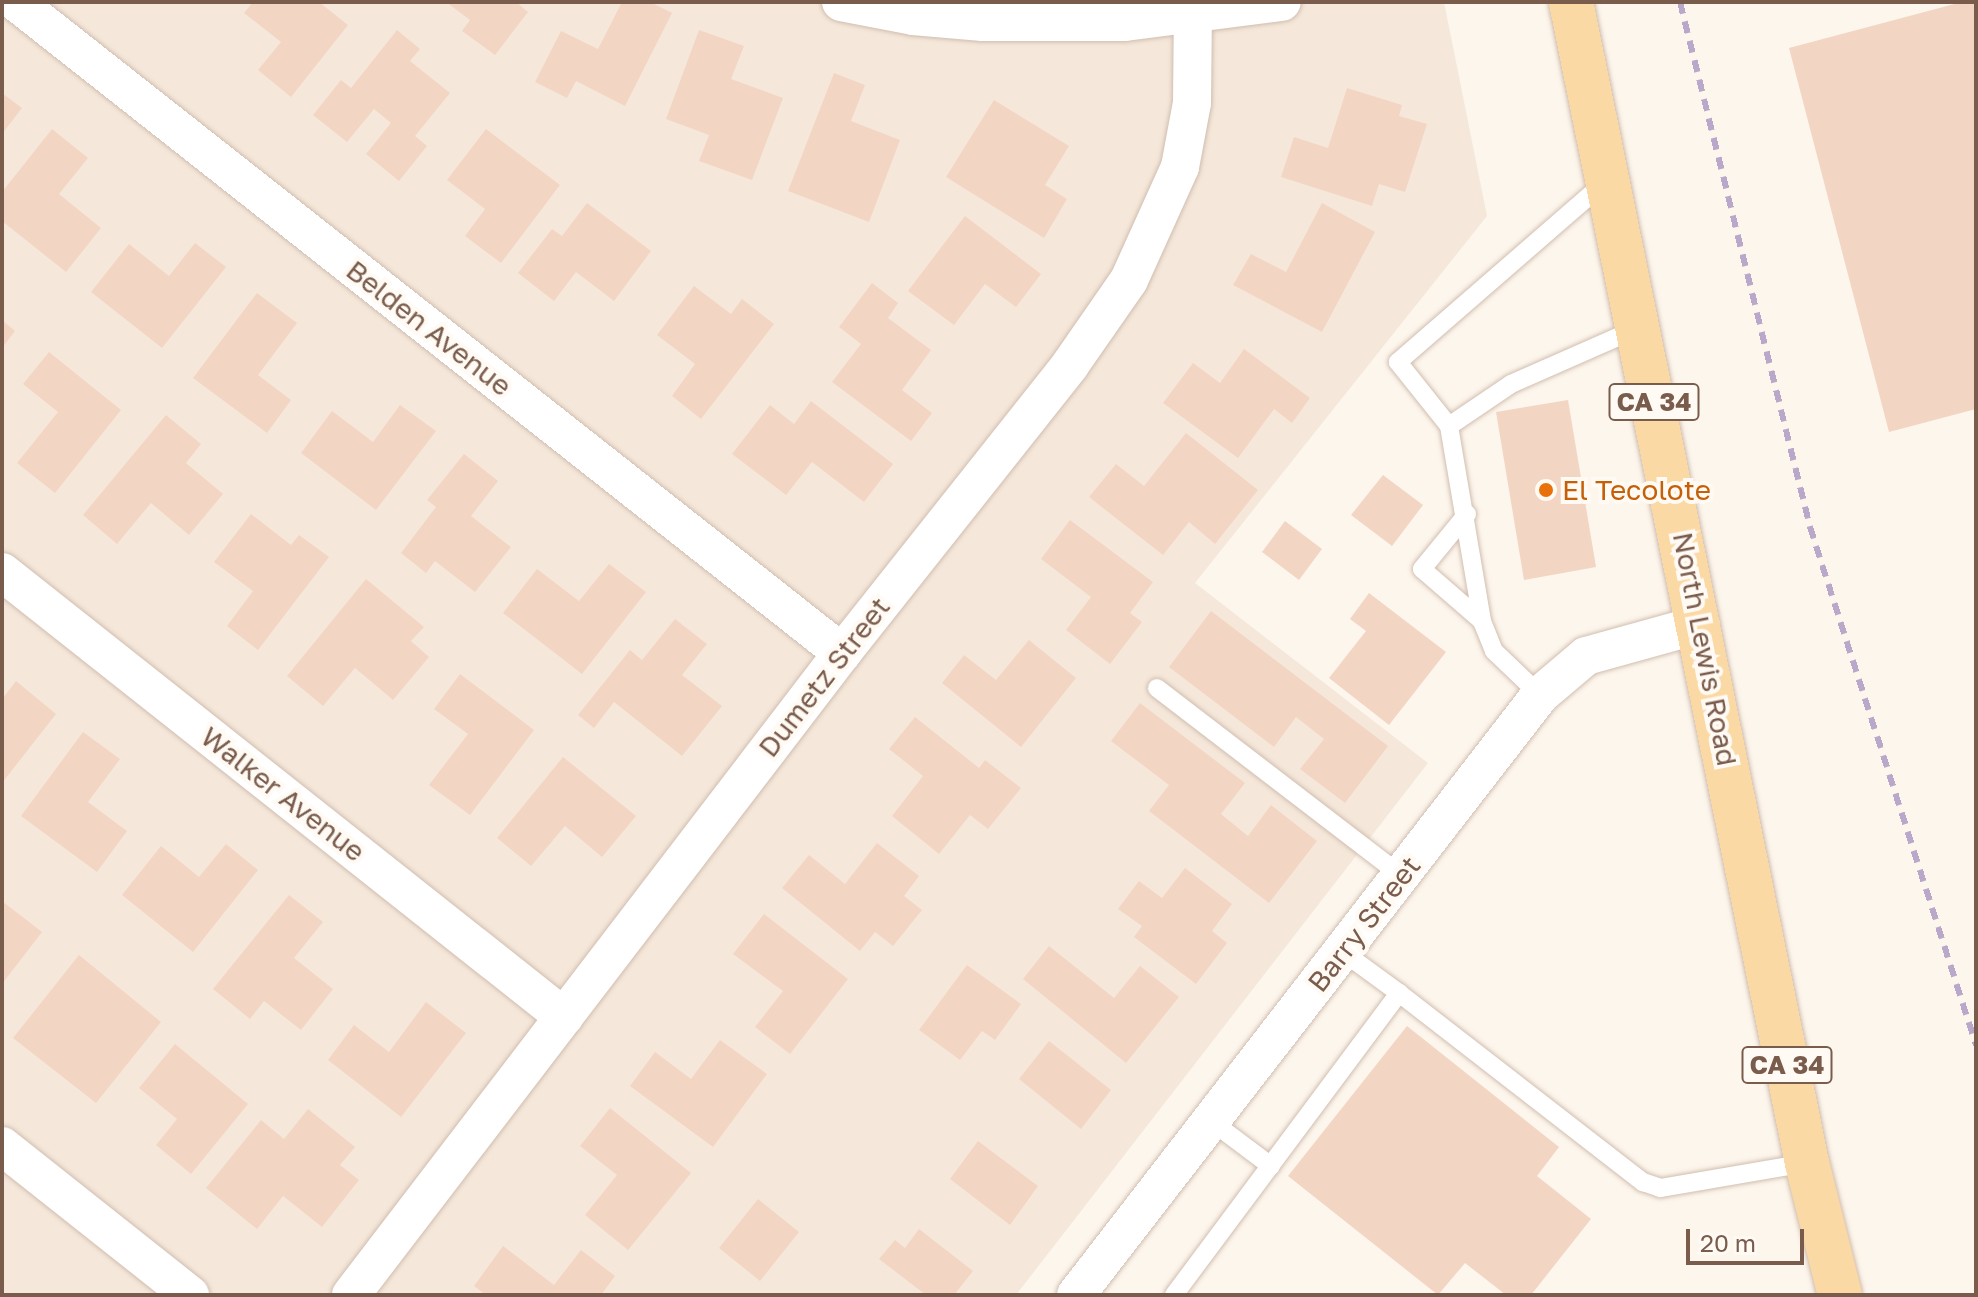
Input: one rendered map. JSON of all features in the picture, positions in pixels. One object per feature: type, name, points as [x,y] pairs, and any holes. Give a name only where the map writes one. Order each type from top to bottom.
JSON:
[{"type":"main road","name":"North Lewis Road","points":[[1571,2],[1701,624],[1807,1163],[1840,1295]]},
{"type":"street","name":"Belden Avenue","points":[[16,2],[842,653]]},
{"type":"street","points":[[841,2],[913,16],[983,22],[1282,2]]},
{"type":"street","name":"Dumetz Street","points":[[351,1295],[842,653],[1070,365],[1146,250],[1180,167],[1192,103],[1193,9]]},
{"type":"street","name":"Walker Avenue","points":[[2,572],[564,1017]]},
{"type":"street","name":"Barry Street","points":[[1076,1295],[1540,695],[1586,656],[1701,624]]},
{"type":"street","points":[[2,1146],[190,1295]]},
{"type":"lane","points":[[1540,695],[1494,651],[1482,621],[1467,514],[1449,426],[1398,362],[1608,179]]},
{"type":"lane","points":[[1449,426],[1511,384],[1638,328]]},
{"type":"lane","points":[[1467,514],[1422,569],[1482,621]]},
{"type":"lane","points":[[1157,688],[1402,876]]},
{"type":"lane","points":[[1343,952],[1643,1182],[1660,1188],[1807,1163]]},
{"type":"lane","points":[[1174,1295],[1399,993]]},
{"type":"lane","points":[[1211,1121],[1271,1166]]},
{"type":"shaded area","points":[[2,2],[1444,2],[1487,216],[1195,583],[1428,763],[1016,1295],[2,1295]]},
{"type":"building","points":[[253,2],[319,2],[348,25],[291,97],[258,70],[281,42],[244,13]]},
{"type":"building","points":[[446,2],[516,2],[528,12],[495,55],[462,31],[470,20]]},
{"type":"building","points":[[622,2],[650,2],[672,13],[625,106],[576,81],[567,98],[535,82],[561,31],[598,49]]},
{"type":"building","points":[[1962,2],[1976,2],[1976,409],[1889,432],[1789,48]]},
{"type":"building","points":[[397,30],[420,49],[410,61],[450,93],[415,136],[427,146],[399,181],[366,154],[391,123],[374,109],[347,142],[313,115],[341,80],[351,88]]},
{"type":"building","points":[[699,30],[744,46],[731,79],[783,98],[752,180],[699,161],[709,135],[666,119]]},
{"type":"building","points":[[834,73],[865,85],[851,121],[900,140],[869,222],[788,191]]},
{"type":"building","points":[[1347,88],[1402,105],[1399,116],[1427,124],[1405,192],[1379,184],[1372,206],[1281,177],[1294,137],[1328,148]]},
{"type":"building","points":[[2,93],[22,108],[2,134]]},
{"type":"building","points":[[994,100],[1069,146],[1045,185],[1067,199],[1044,238],[946,177]]},
{"type":"building","points":[[52,129],[88,158],[59,194],[101,228],[66,272],[2,221],[2,192]]},
{"type":"building","points":[[486,129],[560,185],[501,263],[465,236],[485,209],[447,180]]},
{"type":"building","points":[[587,203],[651,251],[614,301],[576,272],[554,301],[518,273],[552,229],[562,236]]},
{"type":"building","points":[[1322,203],[1375,232],[1322,332],[1233,285],[1251,254],[1286,272]]},
{"type":"building","points":[[965,216],[1041,274],[1016,307],[985,284],[954,325],[908,291]]},
{"type":"building","points":[[195,243],[226,267],[162,348],[91,292],[129,244],[169,276]]},
{"type":"building","points":[[872,283],[898,303],[888,318],[931,350],[902,390],[932,413],[911,441],[832,382],[861,344],[839,327]]},
{"type":"building","points":[[694,286],[731,314],[742,299],[774,324],[701,419],[672,396],[695,364],[657,335]]},
{"type":"building","points":[[257,293],[297,323],[258,375],[291,400],[267,433],[193,378]]},
{"type":"building","points":[[2,320],[15,331],[2,348]]},
{"type":"building","points":[[1244,349],[1310,398],[1292,423],[1274,409],[1238,458],[1163,403],[1193,363],[1220,383]]},
{"type":"building","points":[[49,352],[121,410],[55,493],[17,463],[58,412],[23,384]]},
{"type":"building","name":"El Tecolote","points":[[1568,400],[1596,567],[1524,580],[1496,412]]},
{"type":"building","points":[[811,401],[893,464],[864,502],[812,462],[786,495],[732,454],[770,405],[794,424]]},
{"type":"building","points":[[400,405],[436,431],[376,510],[301,453],[332,411],[373,442]]},
{"type":"building","points":[[166,415],[201,444],[186,463],[223,494],[189,535],[151,503],[117,544],[83,515]]},
{"type":"building","points":[[1186,433],[1258,490],[1215,544],[1189,522],[1163,555],[1089,497],[1116,464],[1144,486]]},
{"type":"building","points":[[464,454],[498,481],[471,516],[511,547],[475,592],[435,561],[426,573],[401,553],[436,507],[427,500]]},
{"type":"building","points":[[1383,475],[1423,505],[1392,546],[1351,515]]},
{"type":"building","points":[[251,514],[291,545],[299,535],[329,557],[258,650],[227,626],[253,591],[214,562]]},
{"type":"building","points":[[1070,520],[1153,582],[1130,613],[1142,622],[1110,664],[1066,630],[1091,597],[1041,559]]},
{"type":"building","points":[[1285,521],[1322,549],[1299,580],[1262,552]]},
{"type":"building","points":[[609,564],[646,592],[582,674],[503,613],[537,569],[579,601]]},
{"type":"building","points":[[366,579],[424,627],[411,641],[429,657],[393,700],[355,668],[323,706],[287,676]]},
{"type":"building","points":[[1369,593],[1446,652],[1389,725],[1329,678],[1366,631],[1350,619]]},
{"type":"building","points":[[1211,611],[1388,746],[1345,803],[1300,769],[1324,739],[1296,717],[1274,747],[1169,667]]},
{"type":"building","points":[[675,619],[707,644],[682,675],[722,706],[682,756],[614,702],[594,728],[578,715],[630,650],[642,660]]},
{"type":"building","points":[[1029,640],[1076,678],[1021,747],[942,683],[964,655],[996,680]]},
{"type":"building","points":[[460,674],[534,730],[470,815],[429,785],[468,734],[434,709]]},
{"type":"building","points":[[16,681],[56,714],[2,783],[2,699]]},
{"type":"building","points":[[1140,703],[1245,783],[1221,814],[1248,836],[1271,805],[1317,841],[1269,903],[1149,811],[1169,785],[1111,741]]},
{"type":"building","points":[[915,717],[979,768],[985,760],[1021,788],[988,829],[970,815],[939,854],[892,816],[923,776],[889,749]]},
{"type":"building","points":[[83,732],[120,759],[88,802],[127,831],[97,872],[21,816]]},
{"type":"building","points":[[563,757],[636,816],[602,857],[565,826],[531,866],[497,838]]},
{"type":"building","points":[[877,843],[919,876],[904,896],[922,910],[893,946],[875,932],[860,951],[782,888],[809,855],[845,884]]},
{"type":"building","points":[[226,844],[258,870],[193,952],[122,895],[161,846],[199,877]]},
{"type":"building","points":[[1185,868],[1232,904],[1212,931],[1227,943],[1196,984],[1134,937],[1142,926],[1118,909],[1139,881],[1162,898]]},
{"type":"building","points":[[289,895],[323,922],[294,958],[333,989],[301,1030],[264,1001],[250,1019],[213,989]]},
{"type":"building","points":[[2,901],[42,932],[2,984]]},
{"type":"building","points":[[764,914],[848,979],[790,1054],[755,1027],[783,991],[733,954]]},
{"type":"building","points":[[1049,946],[1114,998],[1140,966],[1179,997],[1126,1063],[1023,979]]},
{"type":"building","points":[[79,955],[161,1022],[96,1103],[13,1038]]},
{"type":"building","points":[[967,965],[1021,1004],[995,1040],[982,1031],[960,1060],[919,1030]]},
{"type":"building","points":[[426,1002],[466,1033],[401,1117],[328,1060],[354,1025],[389,1052]]},
{"type":"building","points":[[1407,1026],[1559,1147],[1537,1176],[1591,1219],[1531,1295],[1506,1295],[1465,1263],[1438,1295],[1288,1176]]},
{"type":"building","points":[[720,1040],[767,1074],[713,1147],[630,1086],[655,1052],[691,1079]]},
{"type":"building","points":[[1049,1041],[1111,1090],[1081,1129],[1019,1079]]},
{"type":"building","points":[[175,1044],[248,1104],[191,1174],[156,1145],[177,1119],[139,1088]]},
{"type":"building","points":[[610,1108],[691,1173],[628,1250],[585,1215],[617,1175],[580,1146]]},
{"type":"building","points":[[308,1109],[355,1147],[340,1165],[359,1180],[322,1227],[283,1196],[257,1229],[206,1188],[261,1120],[284,1139]]},
{"type":"building","points":[[978,1141],[1038,1186],[1010,1225],[950,1179]]},
{"type":"building","points":[[758,1199],[799,1232],[760,1281],[719,1248]]},
{"type":"building","points":[[919,1229],[973,1271],[954,1295],[926,1295],[879,1259],[895,1240],[905,1248]]},
{"type":"building","points":[[503,1246],[554,1285],[581,1250],[615,1276],[601,1295],[486,1295],[474,1286]]},
{"type":"railway","points":[[1680,2],[1810,527],[1976,1045]]},
{"type":"place","name":"El Tecolote","points":[[1546,490]]}]
